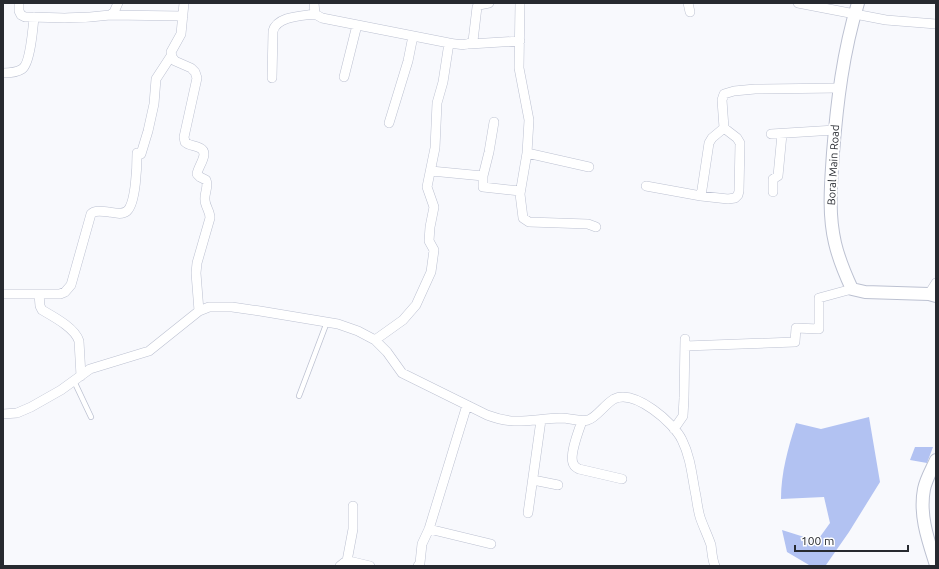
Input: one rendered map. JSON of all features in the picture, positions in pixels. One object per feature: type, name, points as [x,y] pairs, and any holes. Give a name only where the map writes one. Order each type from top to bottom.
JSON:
[{"type":"main road","name":"Boral Main Road","points":[[852,289],[841,267],[835,243],[830,211],[830,192],[839,88],[856,9]]},
{"type":"main road","points":[[852,289],[865,292],[932,295]]},
{"type":"main road","points":[[936,460],[924,487],[922,503],[923,517],[936,565]]},
{"type":"street","points":[[19,3],[19,11],[21,15],[25,17],[80,18],[110,15],[182,16]]},
{"type":"street","points":[[110,15],[114,12],[118,3]]},
{"type":"street","points":[[3,294],[60,294],[65,292],[71,285],[89,220],[94,212],[121,213],[128,210],[135,187],[139,153],[148,131],[154,104],[156,79],[171,56],[171,52],[180,34],[184,3]]},
{"type":"street","points":[[314,3],[315,14]]},
{"type":"street","points":[[470,44],[475,36],[476,8],[479,5],[489,3]]},
{"type":"street","points":[[520,3],[519,68],[529,120],[527,153],[520,191],[523,218],[527,221],[588,224],[596,227]]},
{"type":"street","points":[[798,3],[856,9],[886,20],[936,24]]},
{"type":"street","points":[[272,78],[274,26],[277,23],[288,19],[315,14],[322,18],[464,45],[520,41]]},
{"type":"street","points":[[3,73],[21,70],[25,65],[31,44],[34,17]]},
{"type":"street","points":[[344,77],[357,25]]},
{"type":"street","points":[[389,123],[414,36]]},
{"type":"street","points":[[375,340],[403,320],[416,305],[431,272],[434,250],[429,240],[434,207],[427,188],[436,142],[437,103],[443,82],[449,43]]},
{"type":"street","points":[[171,56],[175,61],[191,68],[195,72],[196,78],[184,138],[188,145],[200,148],[204,152],[204,156],[196,174],[206,180],[208,184],[205,201],[210,213],[210,218],[197,263],[196,273],[199,311]]},
{"type":"street","points":[[646,186],[701,196],[728,199],[735,198],[738,195],[740,143],[737,138],[724,128],[722,100],[726,93],[755,89],[839,88]]},
{"type":"street","points":[[494,122],[483,176],[483,187],[520,191]]},
{"type":"street","points":[[701,196],[709,143],[712,138],[724,128]]},
{"type":"street","points":[[771,134],[835,130]]},
{"type":"street","points":[[773,192],[774,179],[778,176],[782,134]]},
{"type":"street","points":[[527,153],[590,167]]},
{"type":"street","points":[[431,171],[483,176]]},
{"type":"street","points":[[932,295],[936,283]]},
{"type":"street","points":[[674,428],[683,416],[685,342],[795,342],[796,328],[819,329],[819,298],[852,289]]},
{"type":"street","points":[[39,294],[40,306],[42,310],[78,336],[78,379]]},
{"type":"street","points":[[3,414],[17,413],[31,407],[78,379],[90,369],[149,351],[199,311],[209,307],[232,307],[338,324],[358,331],[375,340],[387,352],[402,373],[500,420],[515,422],[562,418],[582,421],[590,420],[615,398],[623,397],[640,401],[674,428],[682,439],[690,459],[700,516],[711,545],[712,558],[715,566]]},
{"type":"street","points":[[418,566],[420,563],[422,544],[429,529],[467,405]]},
{"type":"street","points":[[528,513],[542,420]]},
{"type":"street","points":[[582,421],[572,452],[572,460],[574,465],[579,469],[622,479]]},
{"type":"street","points":[[533,480],[558,485]]},
{"type":"street","points":[[353,506],[353,529],[343,563],[370,566]]},
{"type":"street","points":[[429,529],[491,544]]},
{"type":"lane","points":[[299,396],[327,322]]},
{"type":"lane","points":[[78,379],[92,417]]},
{"type":"water","points":[[869,417],[880,482],[849,532],[826,565],[809,565],[787,552],[782,530],[817,541],[830,523],[824,497],[781,499],[782,480],[790,442],[796,423],[821,429]]},
{"type":"water","points":[[915,447],[933,447],[927,463],[910,460]]}]
